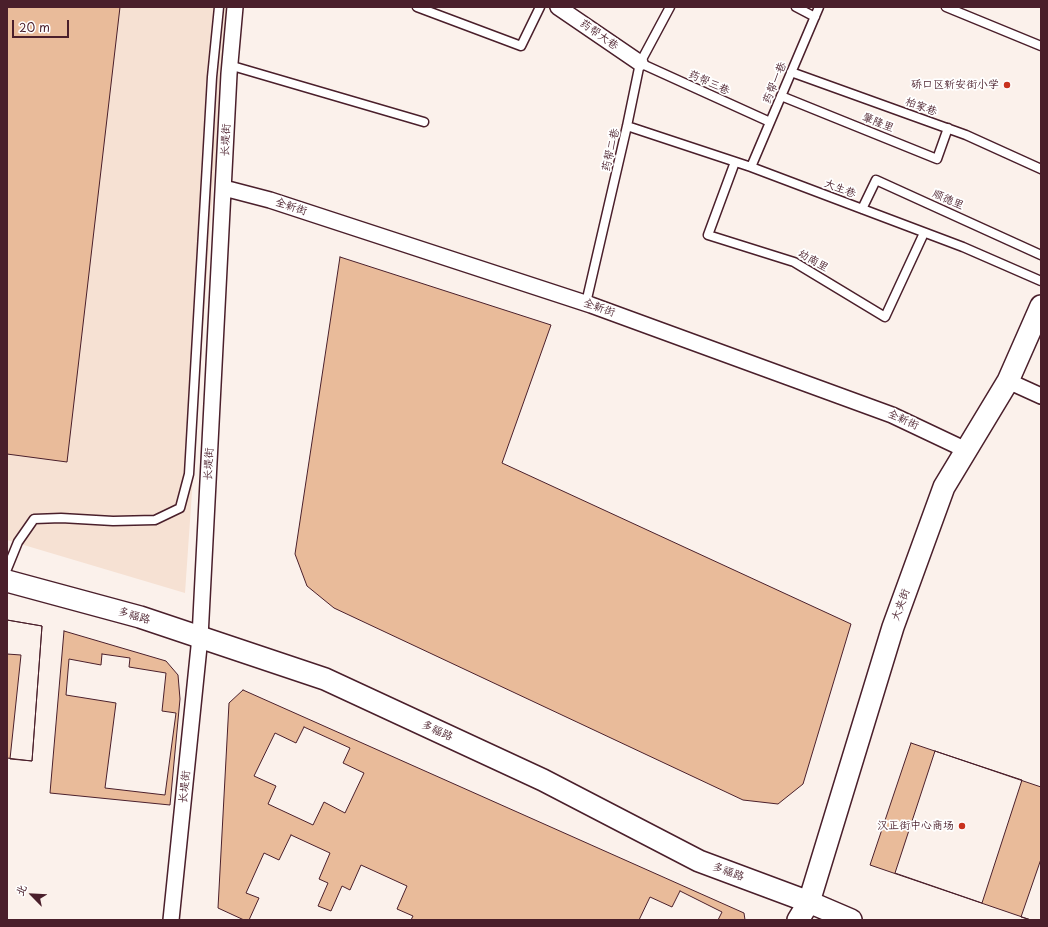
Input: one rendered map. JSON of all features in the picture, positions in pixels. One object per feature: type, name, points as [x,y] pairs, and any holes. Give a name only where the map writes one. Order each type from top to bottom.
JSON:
[{"type":"main road","name":"大夹街","points":[[798,920],[809,902],[893,627],[944,487],[1008,381],[1041,306]]},
{"type":"main road","name":"多福路","points":[[7,581],[140,617],[325,679],[543,780],[699,861],[809,902],[851,920]]},
{"type":"street","name":"长堤街","points":[[171,920],[200,637],[224,188],[229,65],[235,7]]},
{"type":"street","name":"药帮大巷","points":[[558,7],[640,63]]},
{"type":"street","name":"全新街","points":[[224,188],[270,200],[586,303],[892,415],[966,450]]},
{"type":"street","points":[[1008,381],[1041,396]]},
{"type":"lane","points":[[7,569],[18,542],[34,519],[62,518],[113,521],[155,520],[180,508],[189,474],[212,78],[219,7]]},
{"type":"lane","points":[[417,7],[521,46],[540,7]]},
{"type":"lane","name":"药帮二巷","points":[[586,303],[628,126],[640,63],[670,7]]},
{"type":"lane","points":[[796,7],[815,17]]},
{"type":"lane","name":"药帮一巷","points":[[751,167],[819,7]]},
{"type":"lane","points":[[946,7],[1041,46]]},
{"type":"lane","name":"药帮三巷","points":[[640,63],[770,122]]},
{"type":"lane","points":[[229,65],[424,122]]},
{"type":"lane","name":"柏家巷","points":[[791,72],[948,128],[1041,169]]},
{"type":"lane","name":"肇隆里","points":[[781,96],[937,158],[948,128]]},
{"type":"lane","name":"大生巷","points":[[628,126],[751,167],[924,232],[1041,281]]},
{"type":"lane","name":"幼南里","points":[[735,162],[708,235],[794,262],[885,317],[924,232]]},
{"type":"lane","name":"顺德里","points":[[862,209],[876,180],[1041,255]]},
{"type":"shaded area","points":[[7,7],[230,7],[213,187],[185,593],[7,540]]},
{"type":"building","points":[[7,7],[120,7],[67,462],[7,454]]},
{"type":"building","points":[[340,257],[551,325],[502,463],[851,624],[803,784],[778,804],[743,800],[334,608],[307,586],[295,554]]},
{"type":"building","points":[[7,620],[42,626],[32,761],[7,758]]},
{"type":"building","points":[[7,620],[42,626],[32,761],[10,759],[21,655],[7,654]]},
{"type":"building","points":[[64,631],[166,661],[178,675],[180,699],[170,805],[50,793]]},
{"type":"building","points":[[102,654],[130,658],[129,667],[166,673],[162,711],[176,713],[165,795],[105,788],[116,703],[66,695],[69,659],[101,665]]},
{"type":"building","points":[[243,690],[744,913],[745,920],[244,920],[218,908],[229,703]]},
{"type":"building","points":[[304,727],[350,748],[343,763],[364,773],[345,813],[324,802],[313,825],[268,804],[276,786],[254,776],[275,733],[296,743]]},
{"type":"building","name":"汉正街中心商场","points":[[911,743],[1041,787],[1041,920],[1031,920],[870,865]]},
{"type":"building","points":[[935,751],[1022,780],[982,903],[895,873]]},
{"type":"building","points":[[291,835],[330,853],[319,879],[328,883],[318,906],[331,911],[342,886],[350,890],[361,865],[407,886],[397,909],[413,916],[411,920],[249,920],[259,898],[246,893],[264,853],[279,860]]},
{"type":"building","points":[[1041,859],[1041,920],[1031,920],[1021,917]]},
{"type":"building","points":[[680,891],[722,912],[718,920],[639,920],[650,897],[672,907]]},
{"type":"place","name":"硚口区新安街小学","points":[[1007,85]]},
{"type":"place","name":"汉正街中心商场","points":[[962,826]]}]
